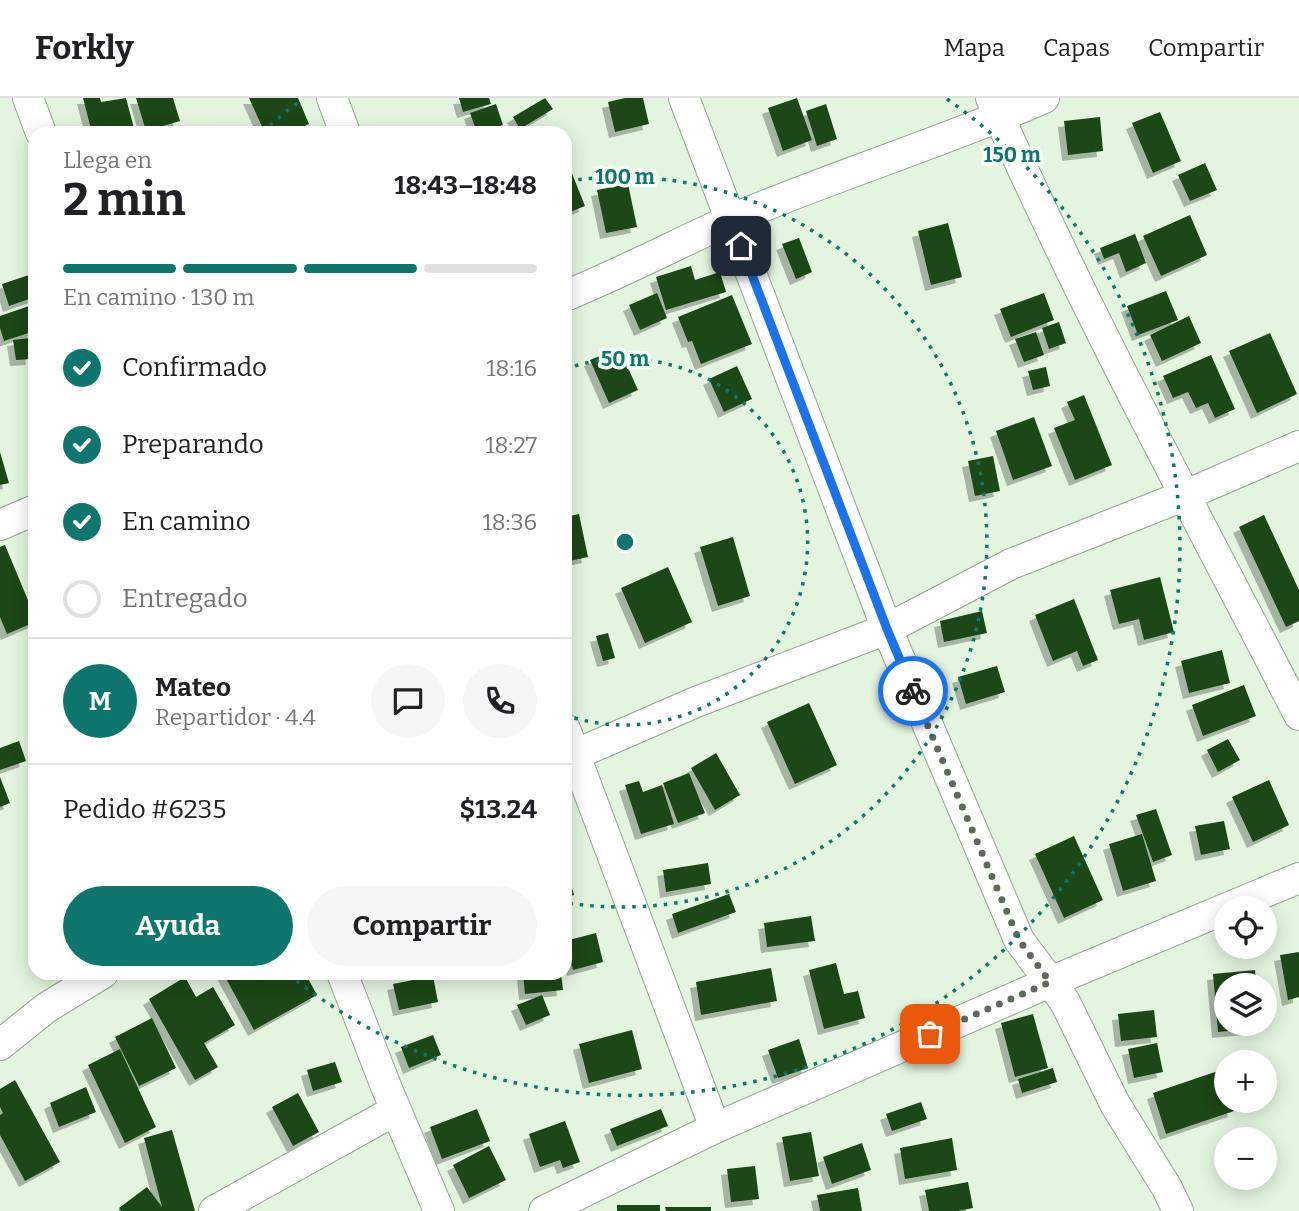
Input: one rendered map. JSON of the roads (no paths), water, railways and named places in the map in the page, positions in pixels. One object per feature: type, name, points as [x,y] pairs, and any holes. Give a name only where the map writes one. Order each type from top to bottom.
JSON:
[{"type":"street","points":[[28,98],[38,126]]},
{"type":"street","points":[[332,98],[342,126]]},
{"type":"street","points":[[684,98],[887,629],[1019,940],[1065,1002],[1115,1104],[1167,1188],[1178,1211]]},
{"type":"street","points":[[572,293],[731,220],[995,108],[1044,98]]},
{"type":"street","points":[[995,108],[1124,381],[1299,715]]},
{"type":"street","points":[[572,746],[696,702],[887,629],[1011,564],[1186,495],[1299,446]]},
{"type":"street","points":[[0,524],[28,513]]},
{"type":"street","points":[[572,757],[715,1128]]},
{"type":"street","points":[[544,1211],[715,1128],[1050,982],[1299,878]]},
{"type":"street","points":[[2,1038],[92,980]]},
{"type":"street","points":[[345,980],[439,1211]]},
{"type":"street","points":[[214,1211],[396,1110]]}]
